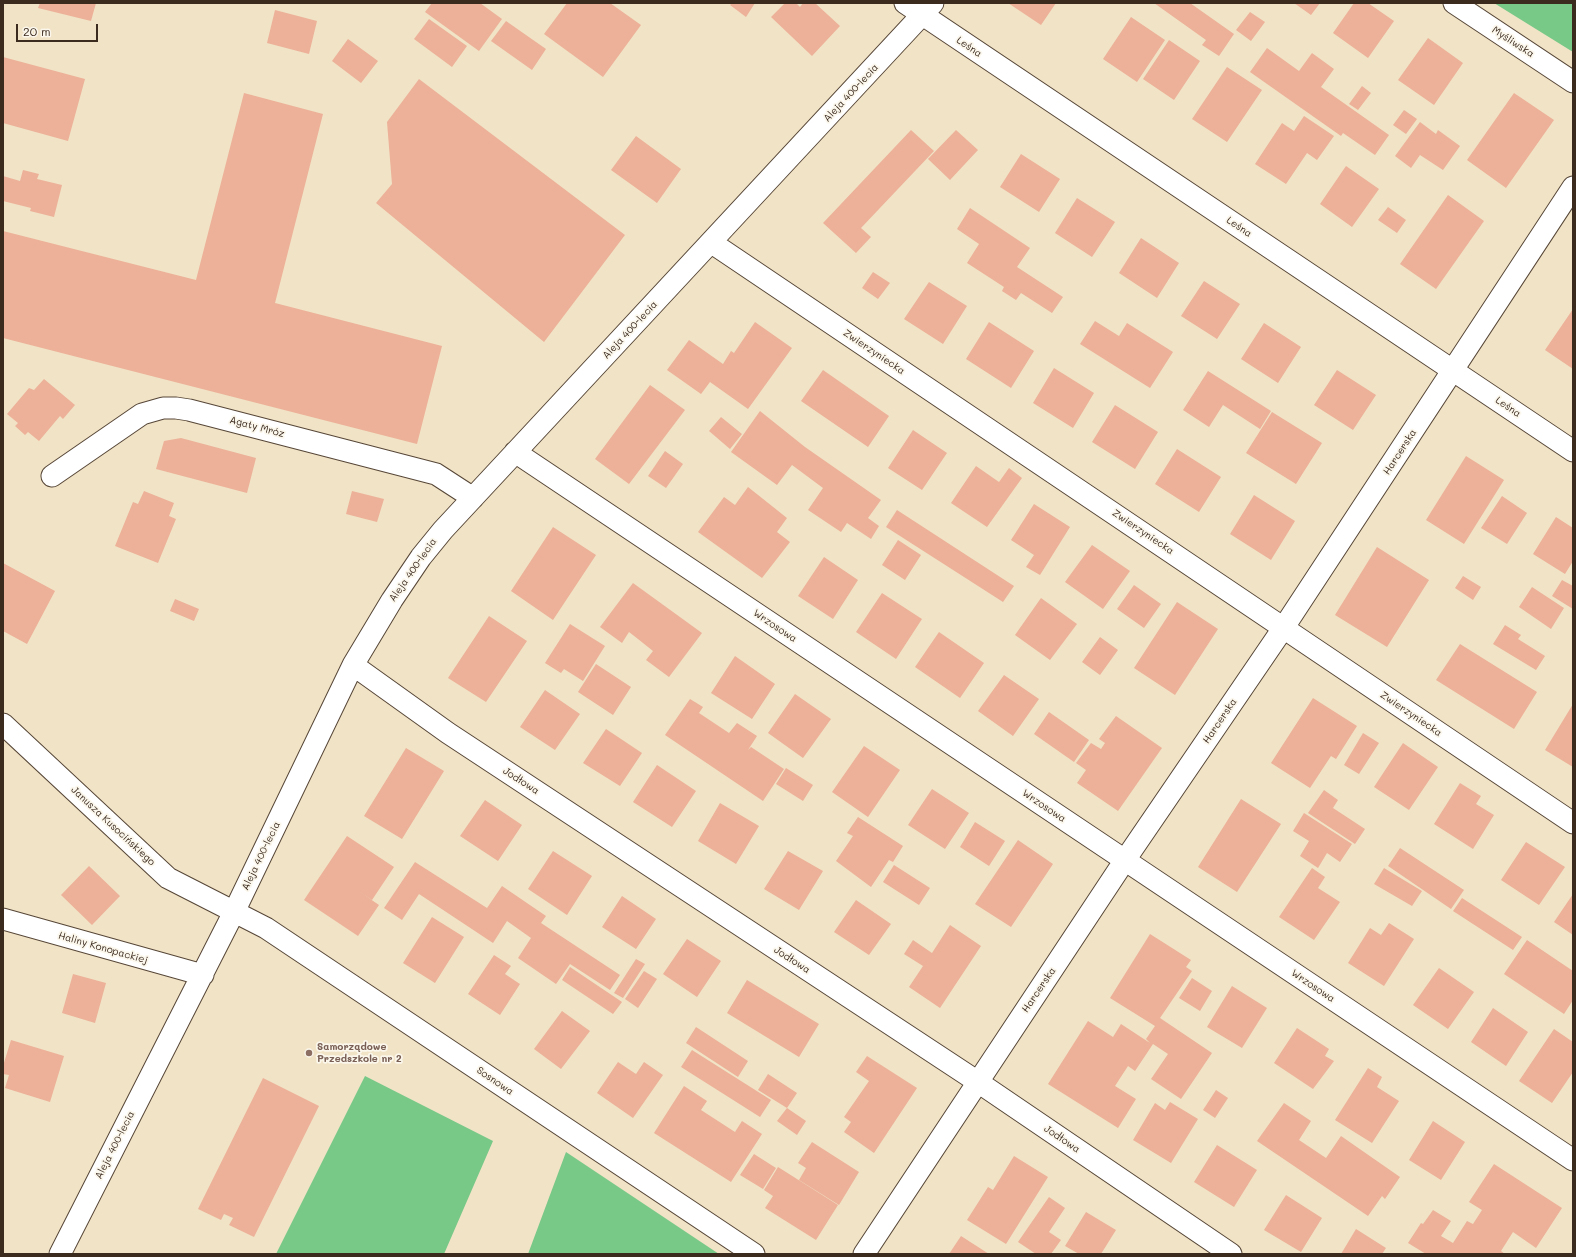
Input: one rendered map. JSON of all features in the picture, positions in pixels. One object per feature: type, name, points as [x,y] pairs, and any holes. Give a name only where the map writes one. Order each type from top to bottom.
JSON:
[{"type":"street","name":"Leśna","points":[[905,3],[928,9],[1573,451]]},
{"type":"street","name":"Myśliwska","points":[[1454,3],[1573,82]]},
{"type":"street","name":"Aleja 400-lecia","points":[[60,1254],[203,975],[353,665],[392,600],[421,557],[443,530],[515,452],[712,243],[928,9]]},
{"type":"street","name":"Harcerska","points":[[864,1254],[1125,860],[1284,627],[1573,187]]},
{"type":"street","name":"Zwierzyniecka","points":[[712,243],[1573,823]]},
{"type":"street","name":"Agaty Mróz","points":[[52,476],[142,414],[163,408],[176,408],[201,412],[436,474],[473,498]]},
{"type":"street","name":"Wrzosowa","points":[[515,452],[1573,1160]]},
{"type":"street","name":"Jodłowa","points":[[353,665],[448,733],[978,1082],[1231,1254]]},
{"type":"street","name":"Janusza Kusocińskiego","points":[[3,724],[168,878],[234,912]]},
{"type":"street","name":"Sosnowa","points":[[234,912],[266,928],[754,1254]]},
{"type":"street","name":"Haliny Konopackiej","points":[[3,919],[203,975]]},
{"type":"green space","points":[[1494,3],[1573,3],[1573,52]]},
{"type":"green space","points":[[365,1076],[493,1141],[444,1254],[276,1254]]},
{"type":"green space","points":[[566,1152],[719,1254],[528,1254]]},
{"type":"building","points":[[40,3],[96,3],[91,21],[38,8]]},
{"type":"building","points":[[432,3],[480,3],[502,19],[479,51],[425,12]]},
{"type":"building","points":[[567,3],[610,3],[641,25],[603,77],[544,34]]},
{"type":"building","points":[[732,3],[755,3],[746,17],[730,5]]},
{"type":"building","points":[[785,3],[796,3],[800,7],[803,3],[815,3],[840,26],[812,56],[771,17]]},
{"type":"building","points":[[1008,3],[1056,3],[1041,25]]},
{"type":"building","points":[[1154,3],[1190,3],[1234,34],[1219,56],[1202,45],[1206,40]]},
{"type":"building","points":[[1294,3],[1320,3],[1311,15]]},
{"type":"building","points":[[1354,3],[1368,3],[1394,21],[1368,58],[1333,33]]},
{"type":"building","points":[[275,10],[317,21],[309,54],[267,43]]},
{"type":"building","points":[[1250,12],[1265,22],[1251,41],[1236,30]]},
{"type":"building","points":[[1131,17],[1165,40],[1137,82],[1103,59]]},
{"type":"building","points":[[429,19],[467,46],[452,67],[414,39]]},
{"type":"building","points":[[506,21],[546,49],[532,70],[491,41]]},
{"type":"building","points":[[1428,38],[1463,63],[1434,105],[1398,80]]},
{"type":"building","points":[[348,39],[378,61],[361,83],[332,61]]},
{"type":"building","points":[[1169,40],[1200,61],[1174,100],[1143,79]]},
{"type":"building","points":[[1267,48],[1299,71],[1312,53],[1334,69],[1321,87],[1389,135],[1375,155],[1343,133],[1341,136],[1250,72]]},
{"type":"building","points":[[3,57],[85,79],[68,141],[3,123]]},
{"type":"building","points":[[1227,67],[1262,90],[1227,142],[1192,119]]},
{"type":"building","points":[[419,79],[625,235],[544,342],[376,203],[392,184],[387,122]]},
{"type":"building","points":[[1362,86],[1371,93],[1358,110],[1349,104]]},
{"type":"building","points":[[244,93],[323,114],[275,303],[442,346],[417,444],[3,338],[3,231],[196,280]]},
{"type":"building","points":[[1514,93],[1554,120],[1506,188],[1467,160]]},
{"type":"building","points":[[1404,110],[1417,119],[1406,134],[1393,125]]},
{"type":"building","points":[[1304,116],[1334,136],[1317,160],[1307,153],[1286,184],[1255,164],[1282,123],[1294,131]]},
{"type":"building","points":[[1420,122],[1436,134],[1438,130],[1460,146],[1443,170],[1420,155],[1411,168],[1395,156]]},
{"type":"building","points":[[911,130],[934,151],[861,228],[871,237],[856,253],[823,223]]},
{"type":"building","points":[[956,130],[978,150],[950,180],[928,159]]},
{"type":"building","points":[[636,136],[681,169],[657,203],[611,170]]},
{"type":"building","points":[[1021,154],[1060,179],[1039,212],[1000,187]]},
{"type":"building","points":[[1346,166],[1379,189],[1352,227],[1320,204]]},
{"type":"building","points":[[23,170],[39,174],[37,179],[62,185],[54,217],[30,211],[31,208],[3,201],[3,176],[20,181]]},
{"type":"building","points":[[1448,195],[1484,221],[1436,289],[1400,264]]},
{"type":"building","points":[[1077,198],[1115,222],[1092,257],[1055,233]]},
{"type":"building","points":[[1388,207],[1406,220],[1397,233],[1378,220]]},
{"type":"building","points":[[970,208],[1030,248],[1017,267],[1063,297],[1052,313],[1021,293],[1016,300],[1002,291],[1004,287],[967,263],[979,244],[957,229]]},
{"type":"building","points":[[1141,238],[1179,263],[1157,298],[1119,273]]},
{"type":"building","points":[[873,272],[890,283],[878,299],[862,288]]},
{"type":"building","points":[[1204,281],[1240,304],[1217,339],[1181,316]]},
{"type":"building","points":[[929,282],[967,306],[943,344],[904,319]]},
{"type":"building","points":[[1573,309],[1573,369],[1545,350]]},
{"type":"building","points":[[1095,321],[1119,336],[1127,323],[1173,352],[1150,388],[1080,344]]},
{"type":"building","points":[[755,322],[792,348],[748,409],[710,382],[701,394],[667,370],[689,340],[723,364],[731,351],[734,353]]},
{"type":"building","points":[[989,322],[1034,351],[1011,388],[966,359]]},
{"type":"building","points":[[1264,323],[1301,347],[1278,383],[1241,359]]},
{"type":"building","points":[[1054,368],[1094,393],[1073,428],[1033,403]]},
{"type":"building","points":[[823,370],[889,416],[868,447],[801,401]]},
{"type":"building","points":[[1337,370],[1376,395],[1353,430],[1314,405]]},
{"type":"building","points":[[1208,371],[1271,411],[1260,429],[1223,405],[1209,427],[1183,410]]},
{"type":"building","points":[[44,379],[75,405],[63,419],[60,416],[39,441],[28,432],[25,435],[15,426],[18,423],[7,414],[29,388],[34,390]]},
{"type":"building","points":[[650,385],[685,410],[629,484],[595,459]]},
{"type":"building","points":[[1115,405],[1158,432],[1135,469],[1092,442]]},
{"type":"building","points":[[760,411],[805,447],[881,500],[868,518],[879,526],[871,539],[847,523],[841,532],[808,510],[823,488],[792,465],[777,485],[731,452]]},
{"type":"building","points":[[1272,412],[1322,443],[1296,484],[1246,453]]},
{"type":"building","points":[[721,417],[742,434],[730,449],[709,431]]},
{"type":"building","points":[[913,430],[947,453],[922,490],[888,468]]},
{"type":"building","points":[[181,438],[256,458],[247,493],[156,469],[164,441]]},
{"type":"building","points":[[1177,449],[1221,477],[1199,512],[1155,484]]},
{"type":"building","points":[[665,451],[683,464],[666,488],[648,476]]},
{"type":"building","points":[[1466,456],[1504,480],[1464,544],[1426,520]]},
{"type":"building","points":[[976,466],[999,482],[1009,468],[1022,478],[987,527],[951,503]]},
{"type":"building","points":[[748,487],[787,518],[777,532],[790,542],[762,578],[698,532],[724,497],[735,505]]},
{"type":"building","points":[[144,491],[174,503],[169,516],[176,519],[158,563],[115,546],[133,502],[138,504]]},
{"type":"building","points":[[352,491],[384,499],[377,522],[346,514]]},
{"type":"building","points":[[1254,495],[1295,521],[1271,560],[1230,534]]},
{"type":"building","points":[[1502,496],[1527,513],[1507,544],[1481,528]]},
{"type":"building","points":[[1034,504],[1070,527],[1040,575],[1026,567],[1034,555],[1011,540]]},
{"type":"building","points":[[897,510],[1014,586],[1003,602],[886,527]]},
{"type":"building","points":[[1556,517],[1573,528],[1573,561],[1565,574],[1533,554]]},
{"type":"building","points":[[553,527],[596,555],[553,620],[511,591]]},
{"type":"building","points":[[898,540],[921,555],[905,580],[882,565]]},
{"type":"building","points":[[1092,545],[1130,571],[1103,609],[1065,582]]},
{"type":"building","points":[[1377,547],[1429,580],[1387,647],[1335,615]]},
{"type":"building","points":[[824,557],[858,580],[833,619],[798,596]]},
{"type":"building","points":[[3,563],[55,591],[27,644],[3,631]]},
{"type":"building","points":[[1463,576],[1481,587],[1473,600],[1455,588]]},
{"type":"building","points":[[1562,580],[1573,586],[1573,609],[1552,596]]},
{"type":"building","points":[[633,583],[702,633],[669,677],[646,660],[653,651],[629,632],[622,643],[600,627]]},
{"type":"building","points":[[1134,585],[1161,604],[1144,628],[1117,609]]},
{"type":"building","points":[[1532,587],[1564,608],[1551,629],[1519,607]]},
{"type":"building","points":[[882,593],[922,619],[896,659],[856,632]]},
{"type":"building","points":[[1041,598],[1077,624],[1050,660],[1015,635]]},
{"type":"building","points":[[175,599],[199,609],[194,621],[170,611]]},
{"type":"building","points":[[1177,602],[1218,629],[1175,695],[1134,668]]},
{"type":"building","points":[[489,616],[527,641],[486,702],[448,678]]},
{"type":"building","points":[[570,624],[605,646],[583,681],[564,669],[561,673],[545,663]]},
{"type":"building","points":[[1505,625],[1521,635],[1518,639],[1545,656],[1536,670],[1493,644]]},
{"type":"building","points":[[939,632],[984,663],[960,698],[915,667]]},
{"type":"building","points":[[1100,637],[1118,650],[1100,675],[1082,662]]},
{"type":"building","points":[[1460,644],[1537,692],[1514,729],[1436,680]]},
{"type":"building","points":[[735,656],[775,684],[752,719],[711,693]]},
{"type":"building","points":[[596,664],[631,687],[613,715],[578,692]]},
{"type":"building","points":[[1004,675],[1039,699],[1013,736],[978,711]]},
{"type":"building","points":[[545,690],[580,714],[555,750],[520,727]]},
{"type":"building","points":[[795,694],[831,719],[803,758],[768,733]]},
{"type":"building","points":[[1313,698],[1357,726],[1336,759],[1331,756],[1310,788],[1271,763]]},
{"type":"building","points":[[690,699],[703,707],[699,713],[729,733],[737,723],[757,736],[748,750],[751,747],[784,769],[763,801],[665,735]]},
{"type":"building","points":[[1573,704],[1573,767],[1545,750]]},
{"type":"building","points":[[1049,712],[1089,740],[1074,762],[1034,734]]},
{"type":"building","points":[[1116,716],[1162,748],[1118,811],[1077,783],[1086,770],[1076,763],[1091,743],[1101,749],[1105,743],[1099,739]]},
{"type":"building","points":[[606,729],[642,753],[620,786],[583,763]]},
{"type":"building","points":[[1363,733],[1379,743],[1359,774],[1344,765]]},
{"type":"building","points":[[1403,743],[1438,767],[1409,810],[1374,787]]},
{"type":"building","points":[[864,746],[900,770],[868,817],[832,792]]},
{"type":"building","points":[[406,748],[444,771],[402,839],[364,816]]},
{"type":"building","points":[[657,765],[696,791],[672,827],[633,802]]},
{"type":"building","points":[[786,768],[813,785],[803,801],[776,784]]},
{"type":"building","points":[[1460,783],[1481,796],[1476,804],[1494,815],[1473,849],[1434,824]]},
{"type":"building","points":[[932,789],[969,813],[945,849],[908,825]]},
{"type":"building","points":[[1324,790],[1338,800],[1333,808],[1365,829],[1355,844],[1308,813]]},
{"type":"building","points":[[1241,799],[1281,824],[1237,892],[1198,867]]},
{"type":"building","points":[[485,800],[522,825],[498,861],[460,836]]},
{"type":"building","points":[[720,803],[759,826],[736,864],[698,841]]},
{"type":"building","points":[[1304,813],[1352,844],[1340,862],[1327,853],[1318,868],[1300,856],[1309,841],[1293,831]]},
{"type":"building","points":[[858,817],[903,846],[893,862],[889,860],[871,887],[836,861],[853,836],[847,833]]},
{"type":"building","points":[[975,822],[1005,841],[989,866],[960,847]]},
{"type":"building","points":[[347,836],[394,867],[372,900],[357,890],[379,905],[358,936],[304,900]]},
{"type":"building","points":[[1018,840],[1053,864],[1011,927],[975,904]]},
{"type":"building","points":[[1526,842],[1565,867],[1539,905],[1501,880]]},
{"type":"building","points":[[1400,848],[1464,890],[1451,909],[1388,866]]},
{"type":"building","points":[[553,851],[592,876],[567,915],[528,889]]},
{"type":"building","points":[[788,851],[823,871],[799,910],[764,889]]},
{"type":"building","points":[[415,862],[487,908],[502,886],[546,916],[541,923],[620,975],[610,990],[570,964],[556,984],[518,958],[531,938],[507,921],[493,943],[419,894],[402,920],[384,908]]},
{"type":"building","points":[[894,865],[930,888],[919,905],[883,882]]},
{"type":"building","points":[[89,866],[120,896],[92,925],[61,895]]},
{"type":"building","points":[[1312,868],[1325,877],[1318,888],[1340,902],[1314,940],[1279,917]]},
{"type":"building","points":[[1384,868],[1422,891],[1412,906],[1374,884]]},
{"type":"building","points":[[1573,894],[1573,935],[1554,922]]},
{"type":"building","points":[[622,896],[656,919],[636,949],[602,927]]},
{"type":"building","points":[[1462,898],[1522,937],[1513,950],[1453,911]]},
{"type":"building","points":[[856,900],[891,924],[869,955],[834,932]]},
{"type":"building","points":[[432,917],[464,937],[435,983],[403,963]]},
{"type":"building","points":[[1389,923],[1414,939],[1384,986],[1348,963],[1370,928],[1381,935]]},
{"type":"building","points":[[950,925],[981,946],[940,1008],[909,987],[923,966],[904,954],[913,940],[932,953]]},
{"type":"building","points":[[1150,934],[1191,960],[1186,967],[1192,971],[1160,1018],[1212,1053],[1181,1099],[1151,1079],[1168,1054],[1153,1044],[1135,1071],[1128,1066],[1115,1086],[1136,1099],[1118,1128],[1048,1084],[1088,1021],[1113,1037],[1121,1024],[1150,1043],[1146,1039],[1155,1026],[1110,998]]},
{"type":"building","points":[[687,939],[721,961],[697,997],[663,974]]},
{"type":"building","points":[[1527,940],[1573,971],[1573,1000],[1564,1014],[1504,974]]},
{"type":"building","points":[[494,955],[511,966],[505,974],[520,984],[500,1015],[468,994]]},
{"type":"building","points":[[636,959],[645,964],[623,998],[614,993]]},
{"type":"building","points":[[570,967],[622,1002],[613,1014],[562,980]]},
{"type":"building","points":[[1439,968],[1474,992],[1448,1029],[1413,1005]]},
{"type":"building","points":[[644,971],[657,979],[638,1008],[625,999]]},
{"type":"building","points":[[73,974],[106,983],[95,1023],[62,1013]]},
{"type":"building","points":[[1192,978],[1212,991],[1200,1011],[1179,998]]},
{"type":"building","points":[[747,980],[819,1024],[799,1057],[727,1013]]},
{"type":"building","points":[[1232,986],[1267,1008],[1242,1048],[1207,1027]]},
{"type":"building","points":[[1493,1008],[1528,1032],[1506,1066],[1471,1042]]},
{"type":"building","points":[[562,1011],[590,1031],[561,1069],[534,1049]]},
{"type":"building","points":[[696,1027],[748,1061],[738,1077],[686,1043]]},
{"type":"building","points":[[1297,1028],[1329,1049],[1325,1056],[1334,1061],[1313,1089],[1274,1063]]},
{"type":"building","points":[[1554,1029],[1573,1042],[1573,1072],[1552,1103],[1519,1081]]},
{"type":"building","points":[[11,1040],[64,1056],[50,1102],[5,1088],[9,1075],[3,1074],[3,1066]]},
{"type":"building","points":[[692,1050],[771,1100],[760,1117],[681,1067]]},
{"type":"building","points":[[867,1056],[917,1088],[874,1153],[844,1132],[851,1122],[844,1117],[869,1081],[856,1072]]},
{"type":"building","points":[[618,1062],[636,1074],[644,1062],[663,1075],[633,1118],[597,1093]]},
{"type":"building","points":[[1368,1068],[1382,1077],[1377,1087],[1399,1101],[1372,1143],[1335,1120]]},
{"type":"building","points":[[768,1074],[797,1093],[787,1108],[758,1090]]},
{"type":"building","points":[[263,1078],[319,1106],[254,1237],[229,1225],[233,1218],[224,1214],[221,1220],[198,1209]]},
{"type":"building","points":[[684,1086],[707,1101],[701,1110],[735,1132],[742,1121],[762,1134],[731,1182],[654,1133]]},
{"type":"building","points":[[1216,1090],[1228,1098],[1215,1118],[1203,1110]]},
{"type":"building","points":[[1170,1102],[1198,1119],[1171,1163],[1133,1140],[1155,1103],[1165,1110]]},
{"type":"building","points":[[1284,1103],[1311,1121],[1299,1140],[1326,1158],[1341,1136],[1400,1177],[1385,1199],[1382,1196],[1368,1216],[1257,1141]]},
{"type":"building","points":[[787,1108],[806,1121],[797,1135],[777,1121]]},
{"type":"building","points":[[1433,1121],[1465,1142],[1441,1180],[1409,1160]]},
{"type":"building","points":[[812,1142],[859,1172],[839,1205],[799,1180],[806,1168],[798,1163]]},
{"type":"building","points":[[1217,1145],[1257,1170],[1234,1207],[1194,1182]]},
{"type":"building","points":[[754,1154],[776,1168],[763,1189],[740,1175]]},
{"type":"building","points":[[1014,1156],[1048,1177],[1006,1244],[967,1220],[988,1187],[993,1190]]},
{"type":"building","points":[[1494,1164],[1562,1208],[1536,1248],[1513,1232],[1501,1251],[1505,1254],[1426,1254],[1408,1243],[1421,1223],[1423,1224],[1433,1210],[1451,1221],[1441,1236],[1453,1243],[1467,1221],[1473,1224],[1482,1210],[1469,1202]]},
{"type":"building","points":[[778,1167],[838,1205],[816,1240],[765,1208],[773,1196],[764,1190]]},
{"type":"building","points":[[1286,1195],[1322,1218],[1301,1252],[1264,1230]]},
{"type":"building","points":[[1049,1197],[1065,1208],[1049,1232],[1061,1240],[1051,1254],[1036,1254],[1018,1242]]},
{"type":"building","points":[[1086,1212],[1116,1230],[1101,1254],[1079,1254],[1065,1246]]},
{"type":"building","points":[[1356,1229],[1386,1248],[1382,1254],[1341,1254]]},
{"type":"building","points":[[961,1236],[989,1254],[949,1254]]},
{"type":"place","name":"Samorządowe Przedszkole nr 2","points":[[309,1053]]}]
